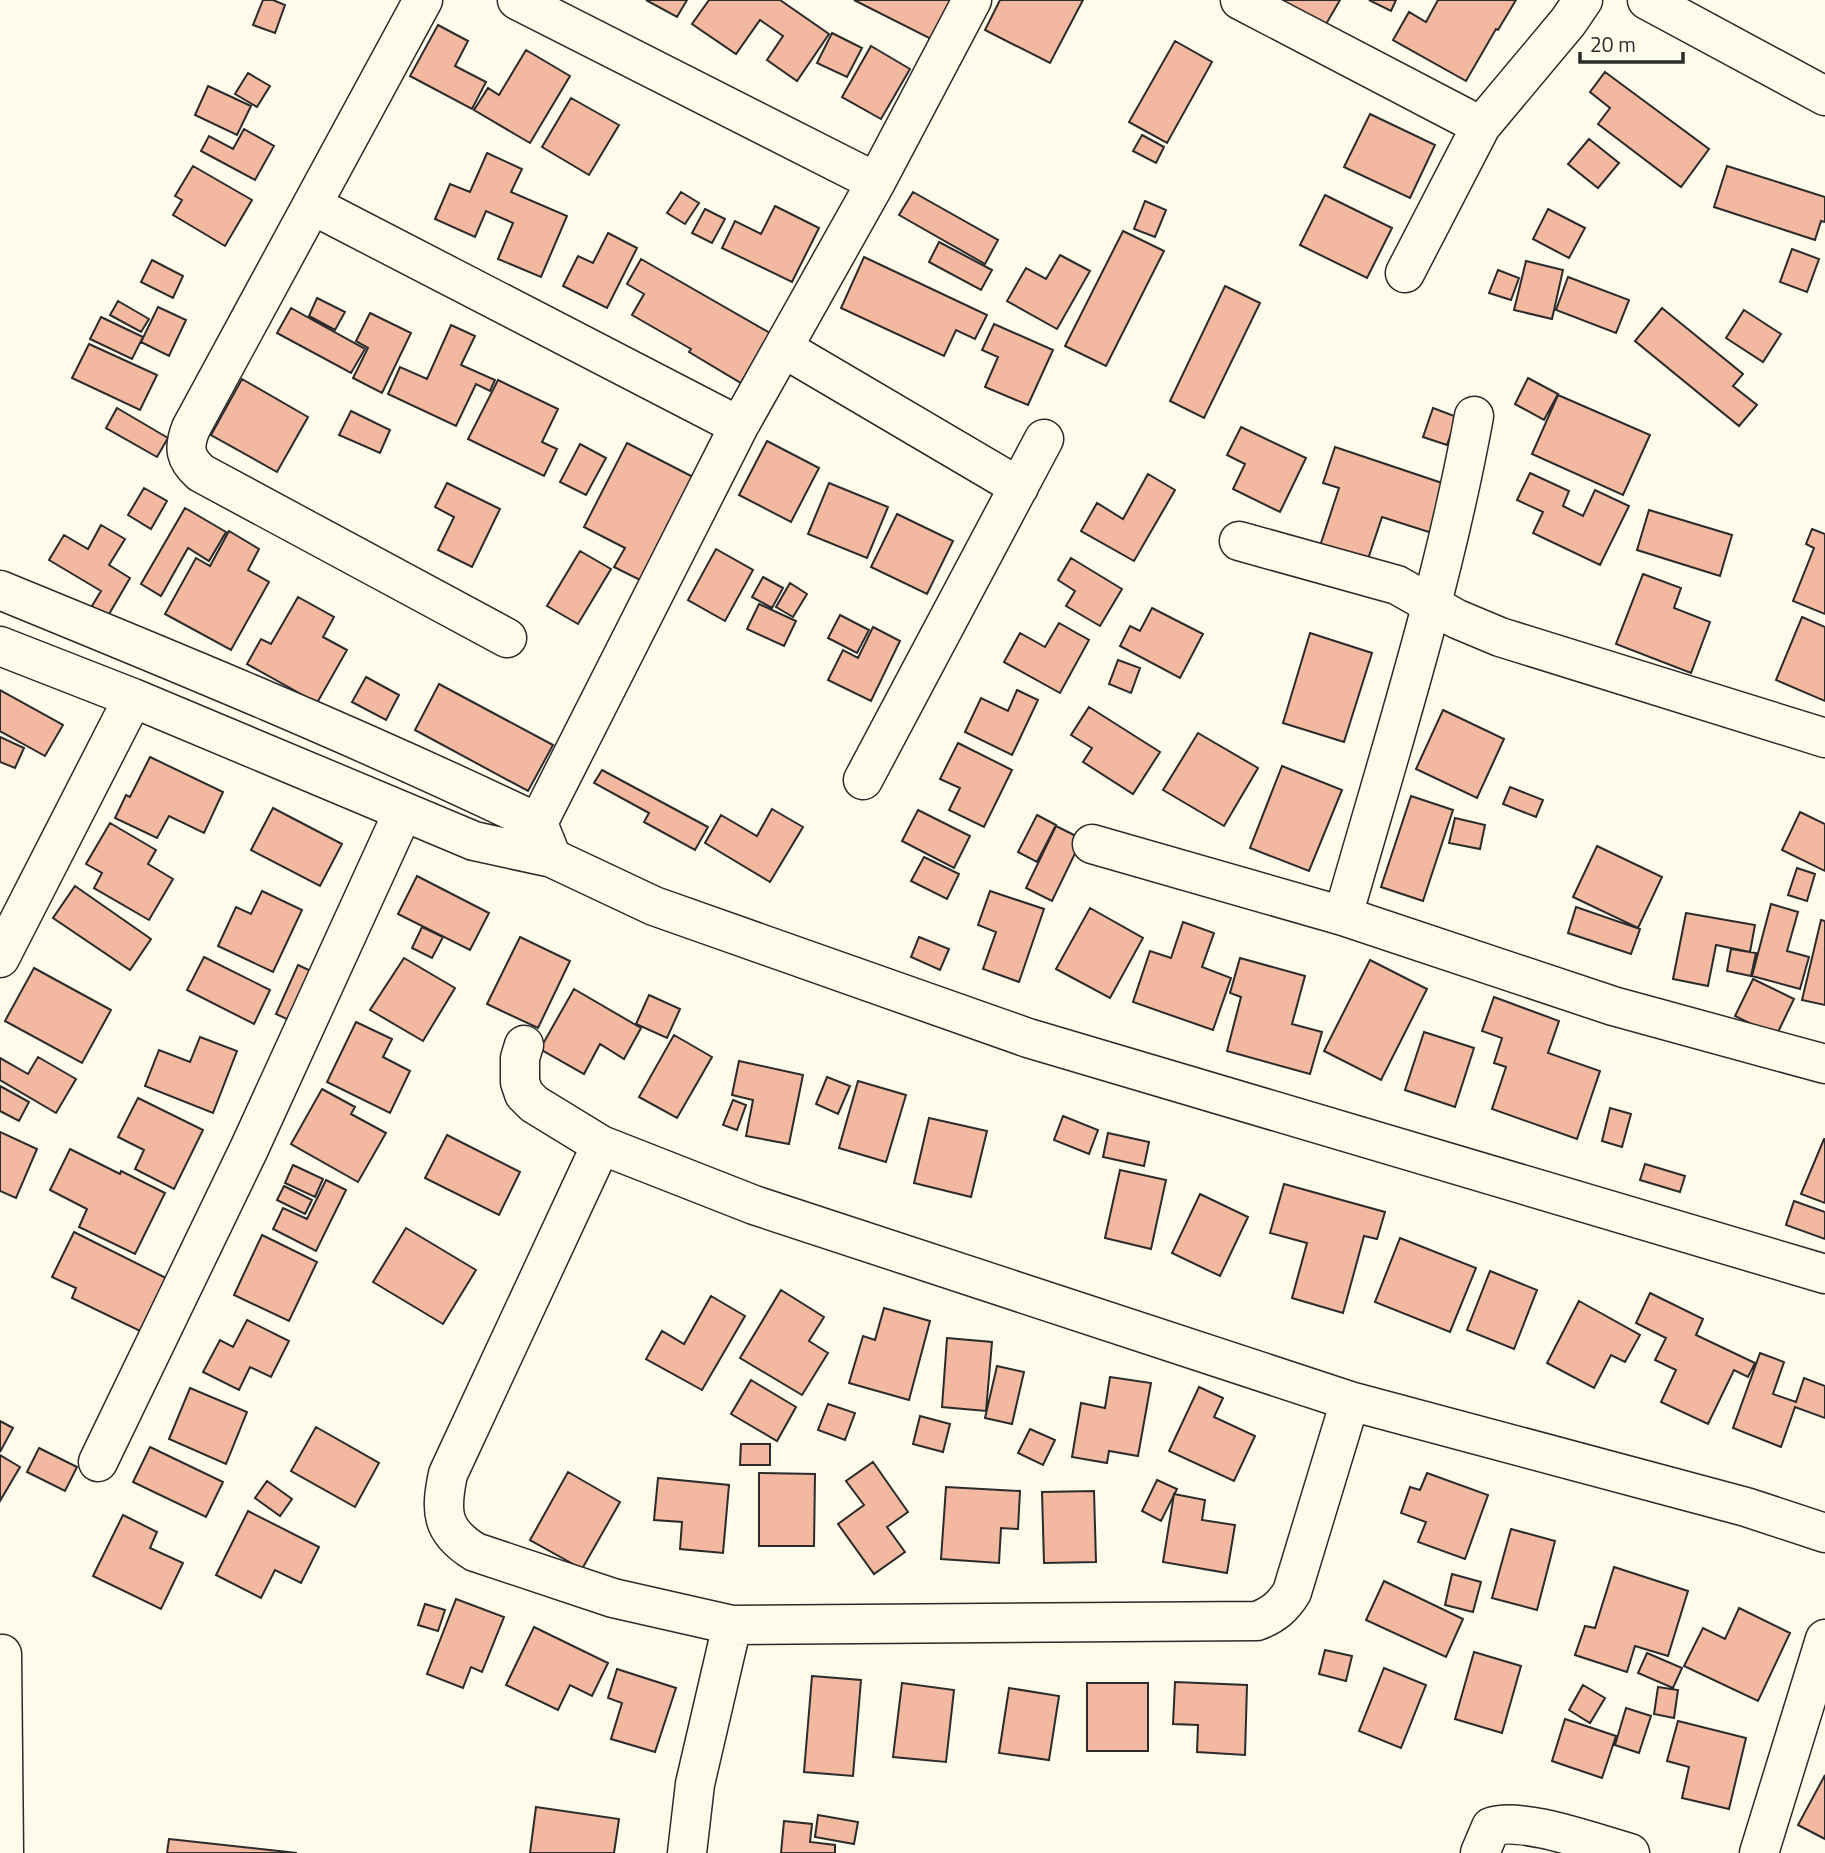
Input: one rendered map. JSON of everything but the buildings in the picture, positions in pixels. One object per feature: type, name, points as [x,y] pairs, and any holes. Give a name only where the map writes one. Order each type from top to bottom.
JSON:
[{"type":"street","points":[[423,0],[185,443],[189,463],[223,484],[507,638]]},
{"type":"street","points":[[517,0],[876,183]]},
{"type":"street","points":[[538,823],[739,426],[876,183],[972,0]]},
{"type":"street","points":[[1240,0],[1481,126]]},
{"type":"street","points":[[1405,273],[1481,126],[1568,22],[1583,0]]},
{"type":"street","points":[[1647,0],[1825,96]]},
{"type":"street","points":[[312,205],[739,426]]},
{"type":"street","points":[[783,348],[1019,486]]},
{"type":"street","points":[[1343,916],[1432,605],[1460,494],[1474,416]]},
{"type":"street","points":[[863,780],[1044,439]]},
{"type":"street","points":[[1239,541],[1397,585],[1457,619],[1500,637],[1825,738]]},
{"type":"street","points":[[0,590],[266,699],[440,776],[538,823],[552,858]]},
{"type":"street","points":[[0,646],[133,698],[474,841],[552,858],[654,906],[1028,1038],[1825,1274]]},
{"type":"street","points":[[0,958],[133,698]]},
{"type":"street","points":[[98,1462],[249,1149],[403,812]]},
{"type":"street","points":[[1093,844],[1343,916],[1613,1006],[1825,1064]]},
{"type":"street","points":[[524,1045],[519,1070],[524,1094],[534,1104],[601,1145],[754,1205],[1350,1401],[1746,1507],[1825,1533]]},
{"type":"street","points":[[601,1145],[448,1474],[444,1520],[459,1542],[475,1552],[613,1598],[732,1625],[1257,1621],[1278,1611],[1292,1592],[1350,1401]]},
{"type":"street","points":[[687,1853],[695,1784],[732,1625]]},
{"type":"street","points":[[1759,1853],[1825,1639]]},
{"type":"street","points":[[2,1654],[4,1853]]},
{"type":"street","points":[[1480,1853],[1484,1837],[1491,1826],[1500,1823],[1528,1825],[1630,1853]]}]
